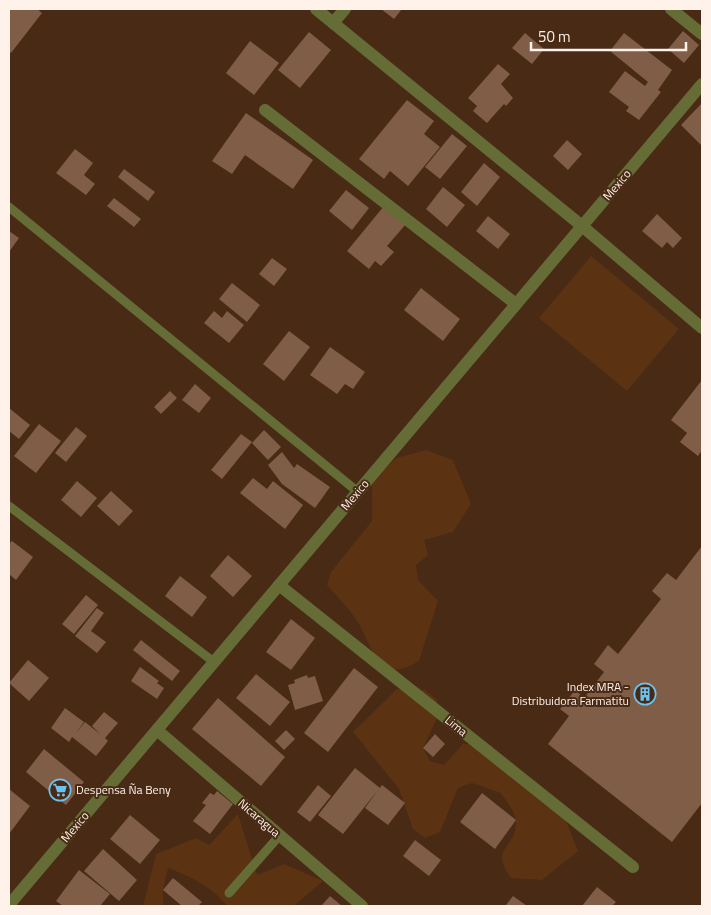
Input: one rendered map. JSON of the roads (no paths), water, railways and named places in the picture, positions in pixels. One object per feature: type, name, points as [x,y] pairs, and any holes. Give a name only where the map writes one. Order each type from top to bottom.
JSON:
[{"type":"street","points":[[316,9],[582,226],[702,328]]},
{"type":"street","points":[[333,23],[345,9]]},
{"type":"street","points":[[671,9],[702,34]]},
{"type":"street","name":"Mexico","points":[[9,905],[702,84]]},
{"type":"street","points":[[265,110],[516,304]]},
{"type":"street","name":"Lima","points":[[279,585],[633,867]]},
{"type":"street","name":"Nicaragua","points":[[157,730],[362,906]]},
{"type":"lane","points":[[9,207],[358,492]]},
{"type":"lane","points":[[9,506],[214,662]]},
{"type":"lane","points":[[229,893],[280,835]]},
{"type":"place","name":"Index MRA - Distribuidora Farmatitu","points":[[645,694]]},
{"type":"place","name":"Despensa Ña Beny","points":[[60,790]]}]
